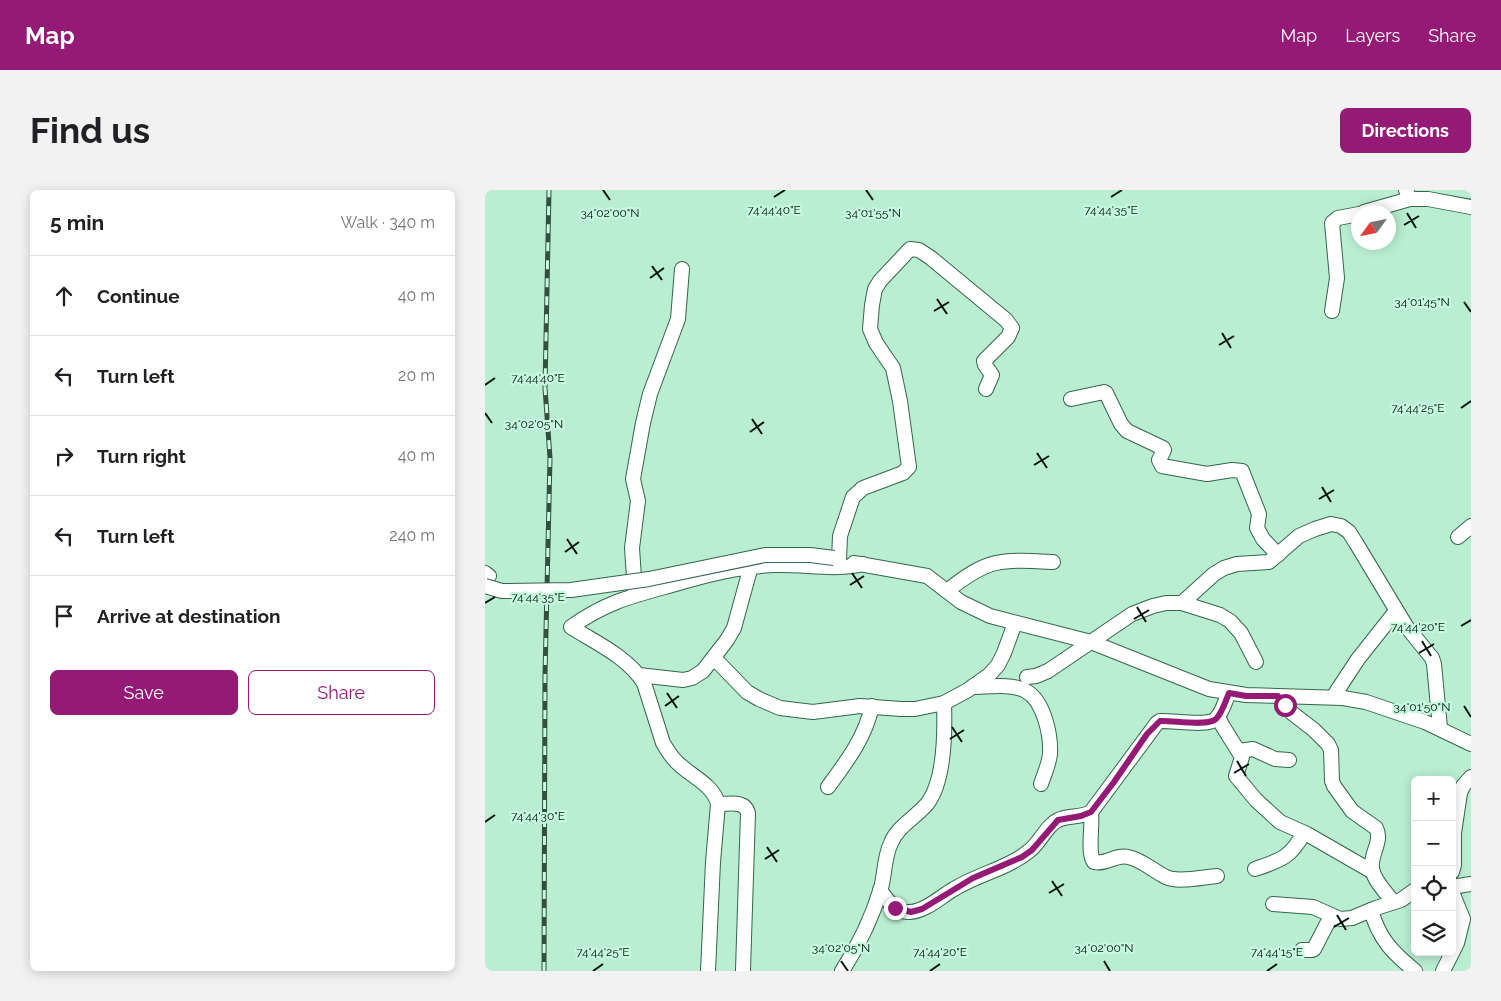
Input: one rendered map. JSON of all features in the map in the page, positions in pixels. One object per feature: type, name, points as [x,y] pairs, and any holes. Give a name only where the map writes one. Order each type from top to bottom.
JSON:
[{"type":"street","points":[[1382,205],[1408,195],[1471,207]]},
{"type":"street","points":[[1332,311],[1337,278],[1332,223],[1338,218],[1351,216]]},
{"type":"street","points":[[836,559],[840,536],[853,497],[863,488],[903,473],[909,468],[900,401],[893,368],[876,343],[870,329],[875,289],[910,248],[919,250],[931,258],[1006,320],[1012,328],[1008,336],[984,361],[992,375],[986,389]]},
{"type":"street","points":[[636,595],[632,548],[638,501],[633,479],[650,394],[678,319],[682,269]]},
{"type":"street","points":[[1071,399],[1100,392],[1106,393],[1121,424],[1127,431],[1163,448],[1164,450],[1159,460],[1162,466],[1207,474],[1232,470],[1242,471],[1259,514],[1257,528],[1259,534],[1277,555]]},
{"type":"street","points":[[1182,603],[1214,574],[1224,568],[1237,564],[1269,562],[1299,536],[1331,524],[1341,526],[1353,538],[1396,611],[1434,664],[1439,728]]},
{"type":"street","points":[[1458,537],[1471,526]]},
{"type":"street","points":[[486,578],[493,590],[571,590],[649,579],[765,555],[809,555],[836,559],[927,576],[975,610],[1015,623],[1091,642],[1209,689],[1246,696],[1343,698],[1381,706],[1439,728],[1471,744]]},
{"type":"street","points":[[947,591],[967,575],[994,563],[1020,560],[1053,562]]},
{"type":"street","points":[[708,971],[713,862],[719,804],[713,791],[680,765],[663,743],[644,683],[639,675],[621,659],[571,627],[606,606],[636,595],[705,575],[751,566],[791,565],[839,568],[863,564]]},
{"type":"street","points":[[639,675],[677,680],[692,678],[703,671],[734,628],[751,566]]},
{"type":"street","points":[[1027,677],[1036,676],[1048,671],[1140,610],[1166,604],[1182,603],[1220,615],[1230,621],[1241,633],[1256,662]]},
{"type":"street","points":[[1333,697],[1358,659],[1396,611]]},
{"type":"street","points":[[713,658],[747,692],[780,708],[813,712],[860,706],[901,709],[945,703],[989,675],[998,665],[1004,653],[1015,623]]},
{"type":"street","points":[[972,687],[1012,687],[1027,692],[1034,698],[1043,713],[1046,723],[1050,754],[1041,784]]},
{"type":"street","points":[[880,890],[888,901],[900,910],[911,912],[922,909],[973,878],[1022,857],[1032,850],[1058,820],[1081,816],[1091,812],[1157,722],[1209,722],[1218,716],[1229,693]]},
{"type":"street","points":[[1278,696],[1292,713],[1328,744],[1331,750],[1331,780],[1334,786],[1352,811],[1376,828],[1378,837],[1371,868],[1393,902]]},
{"type":"street","points":[[842,971],[869,922],[880,890],[892,840],[926,805],[935,790],[944,748],[945,703]]},
{"type":"street","points":[[829,787],[862,737],[872,706]]},
{"type":"street","points":[[1218,716],[1243,757],[1236,773],[1238,779],[1280,822],[1304,833],[1373,872]]},
{"type":"street","points":[[1239,751],[1253,750],[1275,759],[1289,760]]},
{"type":"street","points":[[1454,866],[1454,833],[1460,793],[1471,777]]},
{"type":"street","points":[[719,804],[742,804],[748,813],[743,970]]},
{"type":"street","points":[[1091,812],[1093,822],[1091,855],[1094,862],[1101,863],[1125,856],[1143,862],[1169,878],[1183,879],[1217,876]]},
{"type":"street","points":[[1255,869],[1285,857],[1292,852],[1304,833]]},
{"type":"street","points":[[1456,886],[1471,884]]},
{"type":"street","points":[[1273,904],[1313,907],[1339,919],[1352,918],[1411,894]]},
{"type":"street","points":[[1443,971],[1457,943],[1463,919],[1456,902]]},
{"type":"street","points":[[1371,910],[1380,936],[1390,949],[1415,971]]},
{"type":"street","points":[[1302,950],[1314,949],[1331,916]]},
{"type":"railway","points":[[544,971],[545,675],[550,458],[545,388],[549,190]]},
{"type":"route","points":[[895,908],[905,912],[922,909],[973,878],[1022,857],[1032,850],[1058,820],[1087,815],[1114,782],[1157,722],[1209,722],[1218,716],[1229,693],[1246,696],[1278,696],[1285,705]]}]
